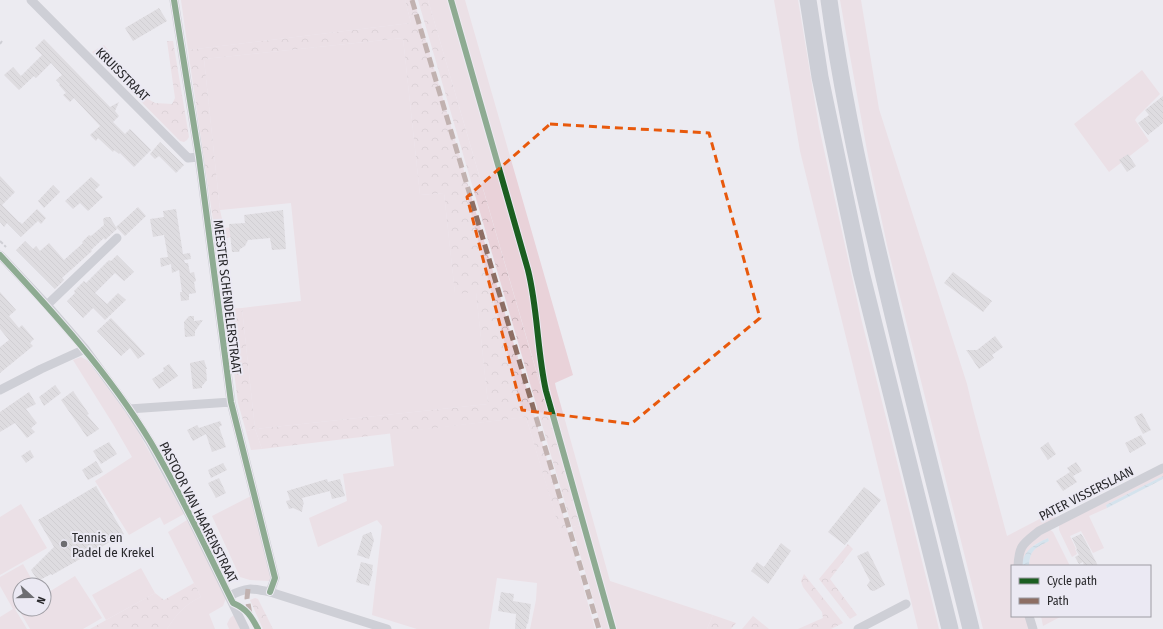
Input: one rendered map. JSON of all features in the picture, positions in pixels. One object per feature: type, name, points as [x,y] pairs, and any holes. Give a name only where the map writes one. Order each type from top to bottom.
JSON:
[{"type":"highway","points":[[808,0],[820,77],[861,272],[950,629]]},
{"type":"highway","points":[[829,0],[862,185],[897,334],[971,629]]},
{"type":"street","name":"KRUISSTRAAT","points":[[31,0],[188,158],[199,157]]},
{"type":"street","name":"MEESTER SCHENDELERSTRAAT","points":[[174,0],[199,157],[231,402],[276,578],[270,592]]},
{"type":"street","points":[[47,305],[117,238]]},
{"type":"street","name":"PASTOOR VAN HAARENSTRAAT","points":[[0,255],[47,305],[85,350],[129,409],[150,442],[186,507],[245,629]]},
{"type":"street","points":[[0,390],[41,369],[85,350]]},
{"type":"street","points":[[129,409],[231,402]]},
{"type":"street","name":"PATER VISSERSLAAN","points":[[1018,565],[1018,556],[1023,544],[1039,531],[1163,468]]},
{"type":"street","points":[[230,596],[244,589],[252,588],[270,592],[387,629]]},
{"type":"street","points":[[858,629],[906,604]]},
{"type":"street","points":[[1029,617],[1033,629]]},
{"type":"highlighted area","points":[[550,124],[709,133],[760,318],[631,424],[522,410],[467,197]]},
{"type":"green space","points":[[181,0],[405,0],[411,23],[188,50]]},
{"type":"green space","points":[[405,0],[414,0],[570,539],[563,541],[526,417],[262,449],[255,429],[488,404],[476,292],[455,294],[444,193],[420,195],[403,38],[204,59],[220,210],[224,228],[234,227],[235,236],[227,238],[228,253],[218,254],[188,50],[411,23]]},
{"type":"green space","points":[[418,0],[428,0],[581,525],[572,527]]},
{"type":"green space","points":[[428,0],[447,0],[528,279],[541,387]]},
{"type":"green space","points":[[454,0],[465,0],[573,375],[555,383],[610,581],[713,615],[707,629],[617,629],[555,411],[544,363],[538,302],[531,268]]},
{"type":"green space","points":[[774,0],[798,0],[819,127],[861,318],[939,629],[918,629],[800,151]]},
{"type":"green space","points":[[840,0],[861,0],[879,109],[967,384],[1007,536],[1057,510],[1055,520],[1015,554],[1014,565],[1011,565],[1011,617],[1026,617],[1029,629],[983,629],[887,245],[868,156]]},
{"type":"green space","points":[[403,38],[420,195],[444,193],[455,293],[476,291],[488,404],[255,429],[242,308],[301,301],[291,203],[220,210],[204,59]]},
{"type":"green space","points":[[167,41],[173,41],[189,137],[184,142],[180,141],[92,52],[104,45],[148,99],[155,103],[172,104],[175,98]]},
{"type":"green space","points":[[1142,70],[1160,94],[1135,120],[1149,141],[1109,172],[1074,124]]},
{"type":"green space","points":[[242,308],[255,429],[246,431],[238,403],[226,309]]},
{"type":"green space","points":[[81,357],[87,360],[132,421],[184,514],[164,525],[160,517],[129,535],[95,481],[132,457],[73,360]]},
{"type":"green space","points":[[526,417],[563,540],[570,539],[595,629],[530,629],[536,600],[537,583],[497,578],[489,629],[417,629],[372,615],[382,526],[377,520],[318,547],[309,518],[347,501],[343,474],[394,466],[390,433]]},
{"type":"green space","points":[[255,429],[262,449],[251,450],[246,431]]},
{"type":"green space","points":[[1163,471],[1163,476],[1106,505],[1107,508],[1089,516],[1104,548],[1093,553],[1081,531],[1070,536],[1077,554],[1072,557],[1059,530],[1059,525]]},
{"type":"green space","points":[[251,496],[272,573],[271,581],[250,580],[240,577],[212,516]]},
{"type":"green space","points":[[21,504],[47,548],[0,575],[0,517]]},
{"type":"green space","points":[[187,520],[226,598],[223,606],[209,614],[215,629],[167,629],[181,610],[201,597],[168,532]]},
{"type":"green space","points":[[581,525],[609,629],[602,629],[572,527]]},
{"type":"green space","points":[[1049,529],[1053,532],[1070,565],[1029,565],[1032,552],[1049,541],[1048,538],[1034,545],[1022,563],[1024,551],[1034,539]]},
{"type":"green space","points":[[848,544],[853,549],[830,579],[857,615],[850,619],[819,579]]},
{"type":"green space","points":[[23,564],[30,577],[12,577],[12,607],[0,586],[0,577]]},
{"type":"green space","points":[[141,568],[155,593],[106,620],[92,595]]},
{"type":"green space","points":[[804,574],[843,623],[831,629],[798,629],[823,618],[822,612],[803,587],[801,581]]},
{"type":"green space","points":[[75,576],[102,618],[83,629],[30,629],[23,617],[52,617],[52,590]]},
{"type":"green space","points":[[194,583],[201,597],[181,610],[167,629],[90,629],[155,593],[164,600]]},
{"type":"green space","points":[[255,598],[258,599],[273,629],[263,629],[250,600]]},
{"type":"green space","points":[[12,610],[12,617],[20,617],[27,629],[0,629],[0,617]]},
{"type":"green space","points":[[234,615],[240,629],[229,629],[227,624],[230,618]]},
{"type":"green space","points":[[713,615],[736,623],[731,629],[707,629]]},
{"type":"green space","points":[[753,616],[769,629],[742,629]]},
{"type":"green space","points":[[1041,617],[1060,617],[1043,626]]},
{"type":"water","points":[[1163,476],[1163,479],[1107,508],[1106,505]]},
{"type":"water","points":[[1048,538],[1049,541],[1032,552],[1029,565],[1022,565],[1023,560],[1030,548]]},
{"type":"building","points":[[159,8],[167,21],[133,41],[125,28]]},
{"type":"building","points":[[44,39],[110,107],[119,102],[115,111],[119,116],[113,122],[125,134],[130,129],[151,150],[134,167],[120,153],[119,154],[114,150],[113,152],[98,138],[96,141],[90,135],[100,126],[74,98],[70,102],[63,95],[66,93],[56,80],[62,75],[51,63],[36,78],[34,76],[19,90],[4,75],[13,67],[21,76],[42,55],[35,48]]},
{"type":"building","points":[[1163,96],[1163,123],[1148,135],[1138,123],[1149,115],[1145,110]]},
{"type":"building","points":[[160,142],[184,165],[176,173],[159,156],[155,159],[150,154]]},
{"type":"building","points":[[1128,154],[1136,166],[1127,172],[1119,160]]},
{"type":"building","points":[[0,176],[15,192],[2,205],[19,222],[22,224],[37,209],[46,218],[41,224],[38,221],[21,237],[7,223],[4,227],[0,222]]},
{"type":"building","points":[[91,177],[100,185],[95,190],[103,197],[88,211],[80,203],[73,209],[65,201]]},
{"type":"building","points":[[53,185],[60,192],[44,208],[38,201]]},
{"type":"building","points":[[138,207],[146,216],[125,236],[116,227]]},
{"type":"building","points":[[176,209],[183,254],[190,253],[191,259],[184,260],[185,263],[188,263],[190,273],[194,272],[196,281],[194,282],[196,293],[189,294],[189,300],[181,301],[180,292],[182,292],[179,270],[172,273],[171,264],[161,267],[160,258],[168,257],[164,235],[153,237],[150,219],[164,217],[163,211]]},
{"type":"building","points":[[283,210],[286,249],[272,250],[270,238],[248,240],[239,252],[232,252],[229,224],[245,223],[244,215]]},
{"type":"building","points":[[110,217],[117,229],[105,240],[104,238],[62,278],[64,280],[55,289],[16,250],[25,241],[33,249],[36,246],[40,251],[49,243],[64,260],[83,243],[82,242],[89,235],[91,236],[104,225],[103,219]]},
{"type":"building","points":[[117,255],[134,272],[124,281],[115,273],[95,293],[107,304],[118,293],[126,300],[105,320],[93,308],[83,318],[67,301],[84,281],[86,283],[109,260],[111,261]]},
{"type":"building","points":[[953,272],[992,301],[983,312],[944,283]]},
{"type":"building","points":[[0,292],[16,310],[9,316],[19,328],[22,325],[34,339],[30,343],[33,346],[0,373],[0,347],[9,340],[0,329]]},
{"type":"building","points":[[189,316],[194,316],[194,321],[203,320],[195,331],[195,336],[185,337],[184,322]]},
{"type":"building","points":[[111,318],[145,354],[138,359],[130,348],[121,356],[97,331]]},
{"type":"building","points":[[995,336],[1003,347],[992,355],[994,358],[979,369],[966,350],[977,350]]},
{"type":"building","points":[[204,360],[207,369],[207,380],[202,388],[193,389],[190,363]]},
{"type":"building","points":[[169,364],[178,376],[159,389],[152,379],[164,371],[163,368]]},
{"type":"building","points":[[55,385],[61,393],[44,406],[39,397]]},
{"type":"building","points":[[73,391],[89,414],[87,415],[99,429],[87,437],[61,400]]},
{"type":"building","points":[[29,392],[36,404],[26,409],[37,423],[31,428],[35,432],[27,438],[15,423],[0,432],[0,412]]},
{"type":"building","points":[[1142,413],[1151,430],[1143,434],[1134,417]]},
{"type":"building","points":[[220,421],[222,425],[219,427],[226,447],[212,452],[206,434],[193,441],[187,430],[197,425],[199,428]]},
{"type":"building","points":[[1141,435],[1146,444],[1130,453],[1125,443]]},
{"type":"building","points":[[109,442],[117,454],[101,464],[93,451]]},
{"type":"building","points":[[1048,442],[1056,454],[1048,460],[1040,448]]},
{"type":"building","points":[[30,450],[34,457],[26,463],[21,456]]},
{"type":"building","points":[[96,461],[103,472],[88,480],[82,470]]},
{"type":"building","points":[[1076,462],[1082,471],[1073,476],[1077,482],[1063,491],[1056,481],[1070,472],[1067,468]]},
{"type":"building","points":[[223,463],[227,470],[211,478],[208,470]]},
{"type":"building","points":[[219,478],[226,493],[216,498],[208,483]]},
{"type":"building","points":[[327,479],[328,482],[340,479],[345,496],[332,499],[330,491],[302,498],[304,504],[302,512],[293,508],[289,509],[286,501],[290,500],[287,491]]},
{"type":"building","points":[[96,486],[124,534],[52,575],[35,577],[31,570],[54,547],[38,520]]},
{"type":"building","points":[[864,487],[881,500],[845,545],[828,532]]},
{"type":"building","points":[[371,532],[374,540],[369,559],[357,555],[363,535]]},
{"type":"building","points":[[1081,534],[1098,565],[1084,565],[1083,562],[1079,564],[1075,557],[1079,555],[1072,538]]},
{"type":"building","points":[[781,543],[791,551],[768,584],[751,571],[757,562],[764,567]]},
{"type":"building","points":[[868,551],[885,585],[874,591],[870,590],[867,585],[870,581],[857,556]]},
{"type":"building","points":[[361,562],[373,565],[369,586],[356,582]]},
{"type":"building","points":[[501,592],[514,594],[513,601],[531,604],[526,629],[515,629],[516,614],[498,611]]},
{"type":"marked path","points":[[412,0],[599,629]]},
{"type":"marked path","points":[[248,589],[247,598],[250,614]]},
{"type":"cycle path","points":[[174,0],[199,157],[231,402],[275,578],[270,592]]},
{"type":"cycle path","points":[[451,0],[528,270],[534,300],[546,391],[613,629]]},
{"type":"cycle path","points":[[0,255],[80,344],[134,416],[172,481],[233,603],[248,613],[258,629]]},
{"type":"place","name":"Tennis en Padel de Krekel","points":[[64,544]]}]
